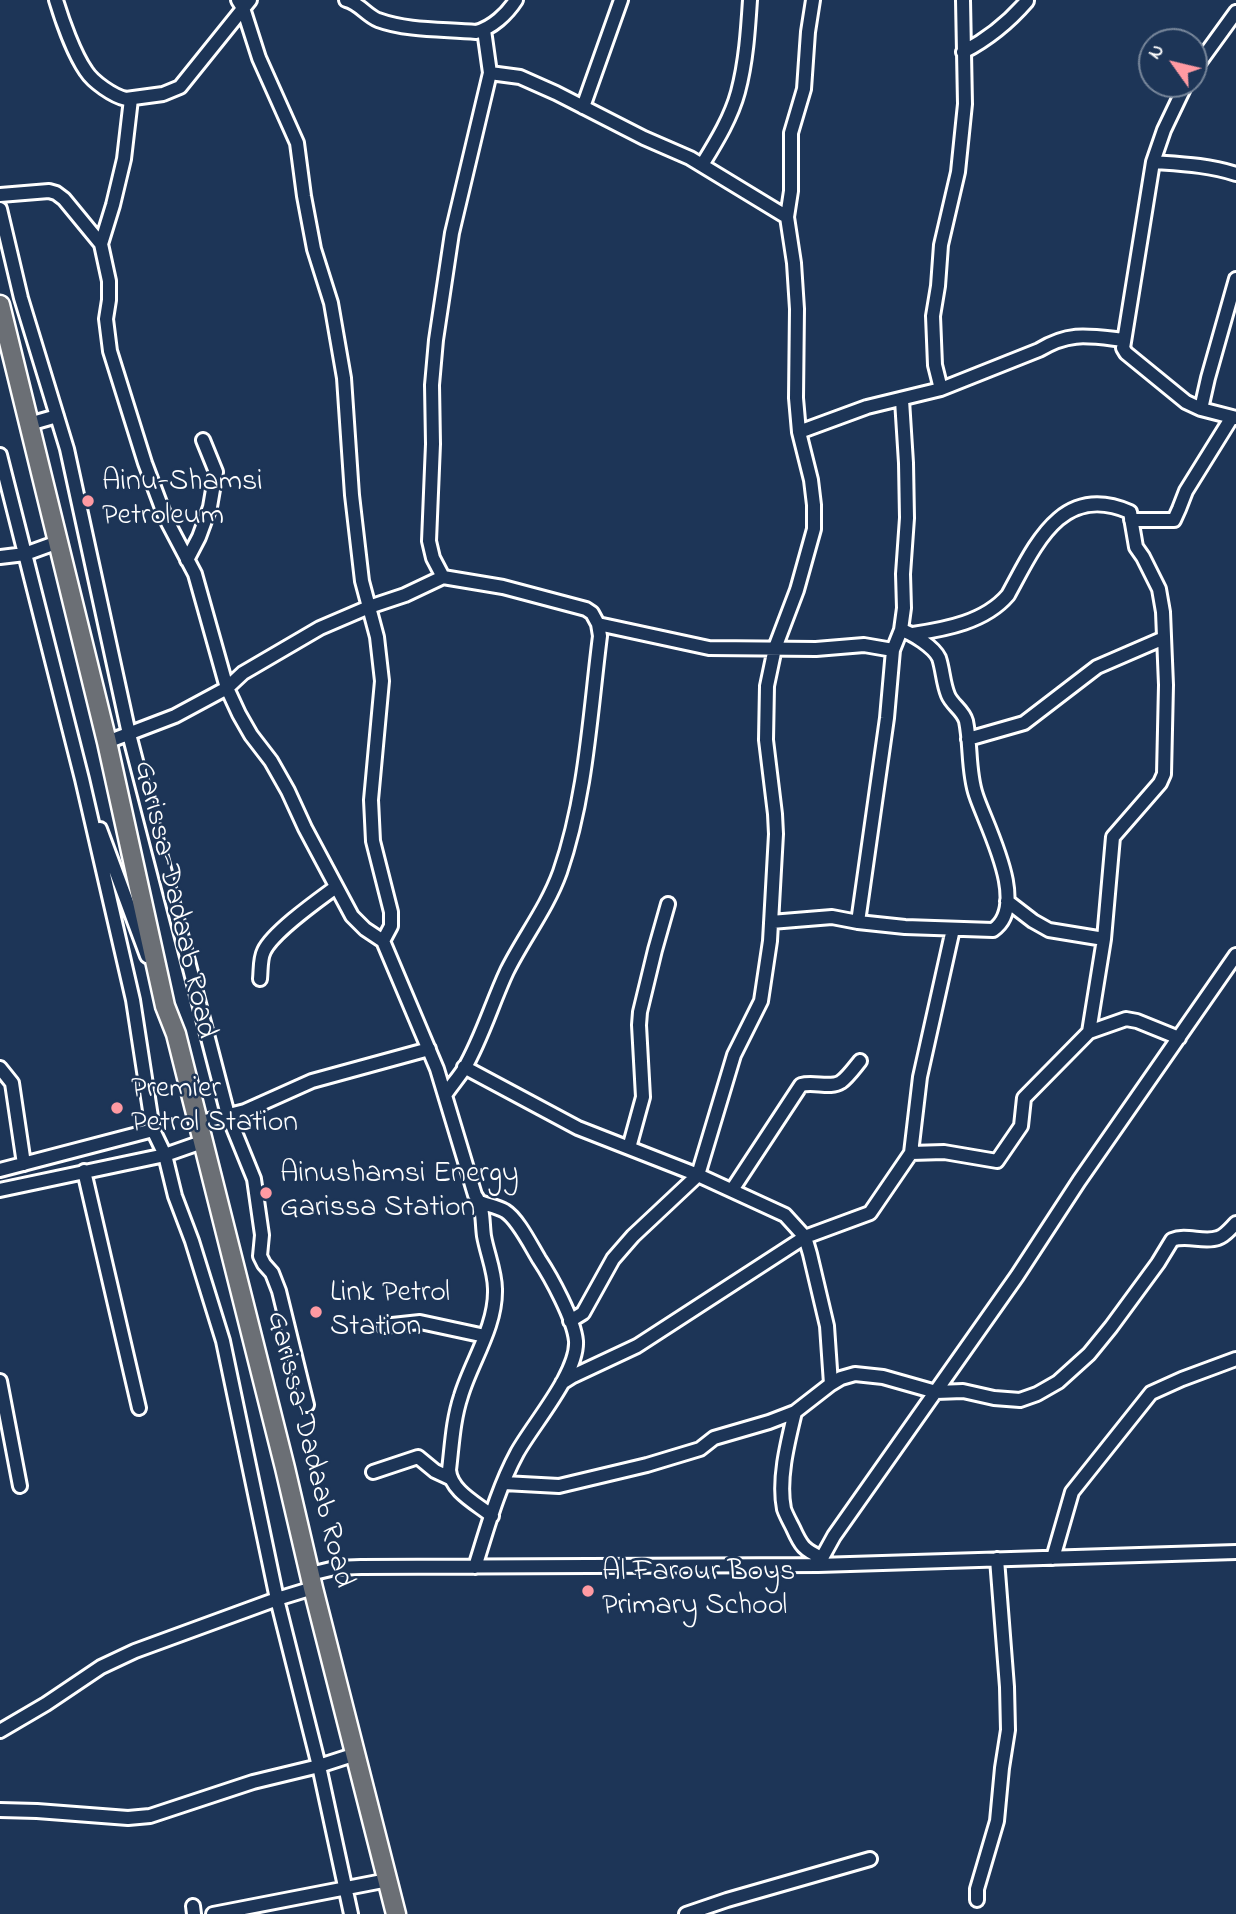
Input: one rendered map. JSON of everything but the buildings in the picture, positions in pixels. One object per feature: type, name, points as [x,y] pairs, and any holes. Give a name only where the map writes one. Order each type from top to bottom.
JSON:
[{"type":"highway","name":"Garissa-Dadaab Road","points":[[0,305],[107,742],[165,1006],[176,1034],[396,1914]]},
{"type":"street","points":[[56,0],[86,71],[121,98],[131,99],[163,94],[180,87],[244,3]]},
{"type":"street","points":[[346,0],[354,2],[374,19],[394,25],[476,32],[484,30],[502,17],[516,0]]},
{"type":"street","points":[[583,107],[621,0]]},
{"type":"street","points":[[702,165],[724,126],[738,92],[751,0]]},
{"type":"street","points":[[570,1321],[583,1313],[613,1259],[633,1236],[698,1175],[734,1055],[761,1001],[771,922],[775,814],[765,723],[767,686],[775,648],[797,590],[814,530],[811,480],[799,432],[796,398],[797,309],[788,217],[791,133],[804,89],[813,0]]},
{"type":"street","points":[[941,389],[935,365],[933,316],[942,245],[959,159],[965,104],[963,0]]},
{"type":"street","points":[[963,52],[1003,26],[1027,1]]},
{"type":"street","points":[[244,3],[259,58],[296,143],[314,249],[331,303],[344,378],[360,568],[377,636],[382,681],[371,800],[373,841],[391,912],[391,926],[383,942]]},
{"type":"street","points":[[1208,51],[1236,12]]},
{"type":"street","points":[[443,577],[433,558],[429,541],[433,444],[432,385],[452,233],[490,73],[484,30]]},
{"type":"street","points":[[490,73],[520,77],[583,107],[702,165],[788,217]]},
{"type":"street","points":[[1131,520],[1174,520],[1185,491],[1234,417],[1201,409],[1186,402],[1123,348],[1153,162],[1167,121],[1179,98]]},
{"type":"street","points":[[131,99],[124,159],[101,244],[108,281],[106,319],[110,351],[145,463],[166,519],[195,574],[227,688],[251,735],[271,761],[288,791],[352,916],[383,942],[429,1049],[445,1095],[475,1195],[480,1202],[495,1289],[491,1320],[461,1393],[455,1416],[449,1470],[454,1487],[492,1516]]},
{"type":"street","points":[[1153,162],[1200,166],[1236,174]]},
{"type":"street","points":[[0,195],[48,191],[56,193],[101,244]]},
{"type":"street","points":[[0,209],[21,298],[70,462],[129,734],[228,1115],[254,1179],[262,1235],[260,1256],[272,1273],[279,1291],[307,1405]]},
{"type":"street","points":[[1201,409],[1236,279]]},
{"type":"street","points":[[799,432],[867,407],[941,389],[1065,337],[1083,335],[1124,340]]},
{"type":"street","points":[[771,922],[832,917],[905,928],[993,930],[1001,925],[1005,915],[1005,875],[973,786],[965,718],[948,696],[939,658],[907,632],[903,574],[907,518],[902,400]]},
{"type":"street","points":[[29,424],[57,416]]},
{"type":"street","points":[[187,559],[210,507],[216,472],[203,440]]},
{"type":"street","points":[[0,455],[82,779],[133,1000],[153,1130],[165,1155],[175,1196],[223,1341],[276,1599],[319,1766],[351,1914]]},
{"type":"street","points":[[858,922],[887,718],[893,650],[907,632],[937,630],[962,624],[979,617],[1003,601],[1038,541],[1055,522],[1073,509],[1087,506],[1116,507],[1130,512],[1136,547],[1159,590],[1163,612],[1166,685],[1164,774],[1160,783],[1114,834],[1104,939],[1089,1032]]},
{"type":"street","points":[[0,557],[25,554],[58,542]]},
{"type":"street","points":[[107,742],[175,716],[227,688],[263,660],[320,628],[443,577],[503,587],[575,605],[592,613],[600,636],[574,825],[548,902],[508,970],[464,1068],[445,1095]]},
{"type":"street","points":[[598,624],[709,648],[830,649],[864,645],[893,650]]},
{"type":"street","points":[[968,739],[1024,723],[1097,667],[1164,638]]},
{"type":"street","points":[[82,779],[165,1006]]},
{"type":"street","points":[[260,979],[262,955],[268,944],[335,887]]},
{"type":"street","points":[[1007,901],[1049,930],[1104,939]]},
{"type":"street","points":[[629,1148],[643,1097],[640,1012],[668,904]]},
{"type":"street","points":[[562,1383],[637,1346],[805,1237],[870,1213],[911,1153],[920,1077],[953,929]]},
{"type":"street","points":[[820,1561],[834,1535],[1017,1276],[1079,1181],[1236,955]]},
{"type":"street","points":[[911,1153],[944,1153],[997,1161],[1021,1126],[1024,1098],[1089,1032],[1126,1019],[1138,1021],[1179,1038]]},
{"type":"street","points":[[197,1123],[245,1111],[312,1081],[429,1049]]},
{"type":"street","points":[[732,1191],[802,1085],[842,1082],[860,1060]]},
{"type":"street","points":[[0,1068],[12,1083],[24,1164]]},
{"type":"street","points":[[464,1068],[578,1128],[698,1175],[785,1215],[805,1237],[827,1326],[831,1384]]},
{"type":"street","points":[[0,1170],[153,1130]]},
{"type":"street","points":[[0,1190],[165,1155],[202,1142]]},
{"type":"street","points":[[84,1171],[139,1409]]},
{"type":"street","points":[[475,1567],[517,1453],[562,1383],[572,1360],[576,1341],[570,1321],[548,1274],[511,1216],[504,1210],[480,1202]]},
{"type":"street","points":[[504,1483],[559,1486],[700,1449],[715,1438],[795,1412],[831,1384],[855,1374],[883,1377],[936,1392],[963,1391],[1020,1400],[1037,1394],[1058,1382],[1089,1354],[1158,1263],[1172,1240],[1178,1237],[1216,1239],[1236,1223]]},
{"type":"street","points":[[383,1326],[420,1322],[485,1336]]},
{"type":"street","points":[[1053,1558],[1072,1492],[1151,1393],[1236,1359]]},
{"type":"street","points":[[0,1381],[20,1486]]},
{"type":"street","points":[[795,1412],[786,1449],[783,1479],[785,1509],[803,1547],[820,1561]]},
{"type":"street","points":[[373,1472],[418,1457],[435,1471],[450,1478]]},
{"type":"street","points":[[0,1731],[101,1667],[135,1651],[276,1599],[335,1568],[998,1559],[1236,1552]]},
{"type":"street","points":[[978,1900],[977,1889],[997,1821],[1008,1730],[998,1559]]},
{"type":"street","points":[[0,1810],[128,1818],[150,1816],[253,1782],[356,1754]]},
{"type":"street","points":[[685,1914],[870,1859]]},
{"type":"street","points":[[214,1914],[388,1880]]},
{"type":"place","name":"Ainu-Shamsi Petroleum","points":[[88,501]]},
{"type":"place","name":"Premier Petrol Station","points":[[117,1108]]},
{"type":"place","name":"Ainushamsi Energy Garissa Station","points":[[266,1193]]},
{"type":"place","name":"Link Petrol Station","points":[[316,1312]]},
{"type":"place","name":"Al Farour Boys Primary School","points":[[588,1591]]}]
